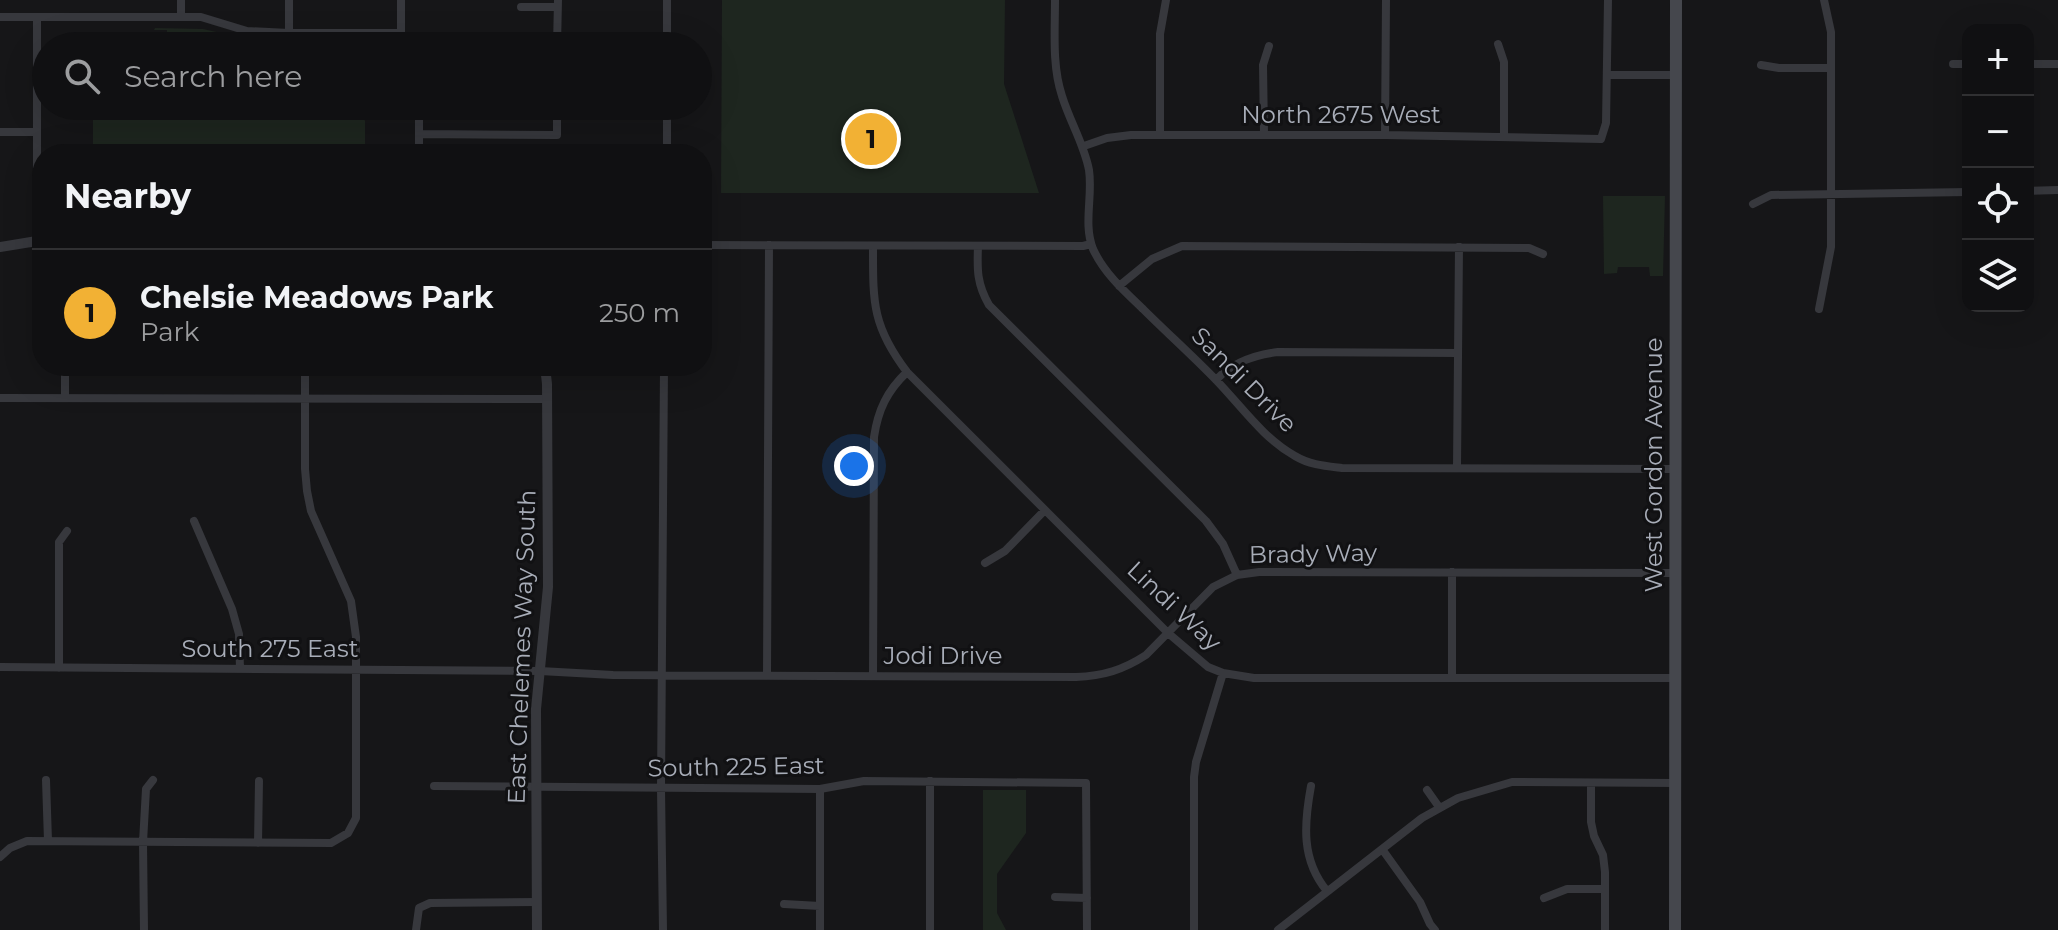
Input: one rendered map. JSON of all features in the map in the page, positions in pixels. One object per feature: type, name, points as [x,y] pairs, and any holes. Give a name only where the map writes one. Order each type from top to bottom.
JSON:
[{"type":"main road","name":"West Gordon Avenue","points":[[1675,930],[1676,0]]},
{"type":"street","points":[[181,0],[181,17]]},
{"type":"street","points":[[289,0],[289,32]]},
{"type":"street","points":[[401,0],[401,32]]},
{"type":"street","points":[[667,0],[667,32]]},
{"type":"street","points":[[712,245],[873,247],[1091,244],[1090,184],[1084,146],[1062,97],[1055,59],[1055,0]]},
{"type":"street","points":[[1160,135],[1160,34],[1166,0]]},
{"type":"street","points":[[1385,135],[1386,0]]},
{"type":"street","points":[[1608,0],[1608,75],[1675,75]]},
{"type":"street","points":[[1819,309],[1831,247],[1831,32],[1824,0]]},
{"type":"street","points":[[521,7],[558,4],[557,32]]},
{"type":"street","points":[[0,17],[201,17],[247,31],[268,32]]},
{"type":"street","points":[[37,17],[37,32]]},
{"type":"street","points":[[1498,44],[1504,62],[1504,136]]},
{"type":"street","points":[[1264,134],[1263,65],[1269,46]]},
{"type":"street","points":[[1953,64],[1962,64]]},
{"type":"street","points":[[2034,64],[2058,64]]},
{"type":"street","points":[[1761,65],[1831,68]]},
{"type":"street","name":"North 2675 West","points":[[1084,146],[1118,136],[1160,135],[1601,139],[1606,123],[1608,75]]},
{"type":"street","points":[[37,120],[37,144]]},
{"type":"street","points":[[419,120],[419,144]]},
{"type":"street","points":[[419,134],[557,135],[557,120]]},
{"type":"street","points":[[667,120],[667,144]]},
{"type":"street","points":[[0,132],[37,132]]},
{"type":"street","points":[[2034,191],[2058,190]]},
{"type":"street","points":[[1753,204],[1771,195],[1962,192]]},
{"type":"street","points":[[0,247],[32,242]]},
{"type":"street","name":"Sandi Drive","points":[[1091,244],[1101,265],[1119,286],[1216,380],[1271,440],[1297,458],[1316,465],[1342,468],[1675,469]]},
{"type":"street","points":[[767,675],[769,245]]},
{"type":"street","name":"Brady Way","points":[[978,246],[980,290],[989,305],[1206,521],[1223,544],[1237,575],[1259,572],[1676,573]]},
{"type":"street","points":[[1119,286],[1152,259],[1182,246],[1529,248],[1543,254]]},
{"type":"street","name":"Lindi Way","points":[[873,247],[873,288],[881,332],[907,372],[1168,633],[1208,667],[1254,678],[1676,678]]},
{"type":"street","points":[[1457,467],[1459,247]]},
{"type":"street","points":[[1216,380],[1234,365],[1257,355],[1278,352],[1458,353]]},
{"type":"street","points":[[873,676],[876,419],[882,402],[907,372]]},
{"type":"street","points":[[65,376],[65,398]]},
{"type":"street","points":[[0,857],[10,848],[27,841],[331,843],[348,833],[356,818],[356,637],[351,601],[311,511],[307,491],[305,376]]},
{"type":"street","name":"East Chelemes Way South","points":[[537,930],[536,709],[549,561],[546,376]]},
{"type":"street","points":[[663,930],[664,376]]},
{"type":"street","points":[[0,398],[547,399]]},
{"type":"street","points":[[985,563],[1005,551],[1045,510]]},
{"type":"street","points":[[194,521],[232,609],[239,634],[240,669]]},
{"type":"street","points":[[59,668],[59,542],[67,531]]},
{"type":"street","points":[[1452,572],[1452,677]]},
{"type":"street","name":"Jodi Drive","points":[[613,675],[1099,676],[1133,664],[1146,655],[1213,587],[1237,575]]},
{"type":"street","name":"South 275 East","points":[[0,667],[540,671],[613,675]]},
{"type":"street","points":[[1194,930],[1194,777],[1223,673]]},
{"type":"street","points":[[46,780],[48,841]]},
{"type":"street","points":[[144,930],[146,789],[153,780]]},
{"type":"street","points":[[258,843],[259,781]]},
{"type":"street","name":"South 225 East","points":[[434,786],[820,789],[864,781],[1086,783],[1087,898]]},
{"type":"street","points":[[930,781],[930,930]]},
{"type":"street","points":[[1278,930],[1439,807],[1458,798],[1512,782],[1676,783]]},
{"type":"street","points":[[1591,783],[1591,822],[1603,855],[1605,872],[1605,930]]},
{"type":"street","points":[[1311,786],[1306,835],[1308,856],[1327,891]]},
{"type":"street","points":[[820,789],[820,930]]},
{"type":"street","points":[[1427,790],[1439,807]]},
{"type":"street","points":[[1382,849],[1420,902],[1435,930]]},
{"type":"street","points":[[1544,898],[1567,889],[1605,889]]},
{"type":"street","points":[[1055,897],[1087,898],[1087,930]]},
{"type":"street","points":[[416,930],[419,908],[430,903],[537,902]]},
{"type":"street","points":[[784,904],[820,906]]},
{"type":"shaded area","points":[[722,0],[1005,0],[1004,84],[1039,193],[721,193]]},
{"type":"shaded area","points":[[203,29],[216,32],[167,32],[154,30]]},
{"type":"shaded area","points":[[93,120],[365,121],[365,144],[93,144]]},
{"type":"shaded area","points":[[1603,196],[1665,196],[1663,276],[1650,276],[1649,267],[1618,267],[1617,273],[1604,274]]},
{"type":"shaded area","points":[[983,790],[1026,790],[1026,833],[997,874],[997,913],[1006,930],[983,930]]},
{"type":"place","name":"Chelsie Meadows Park","points":[[871,139]]}]
